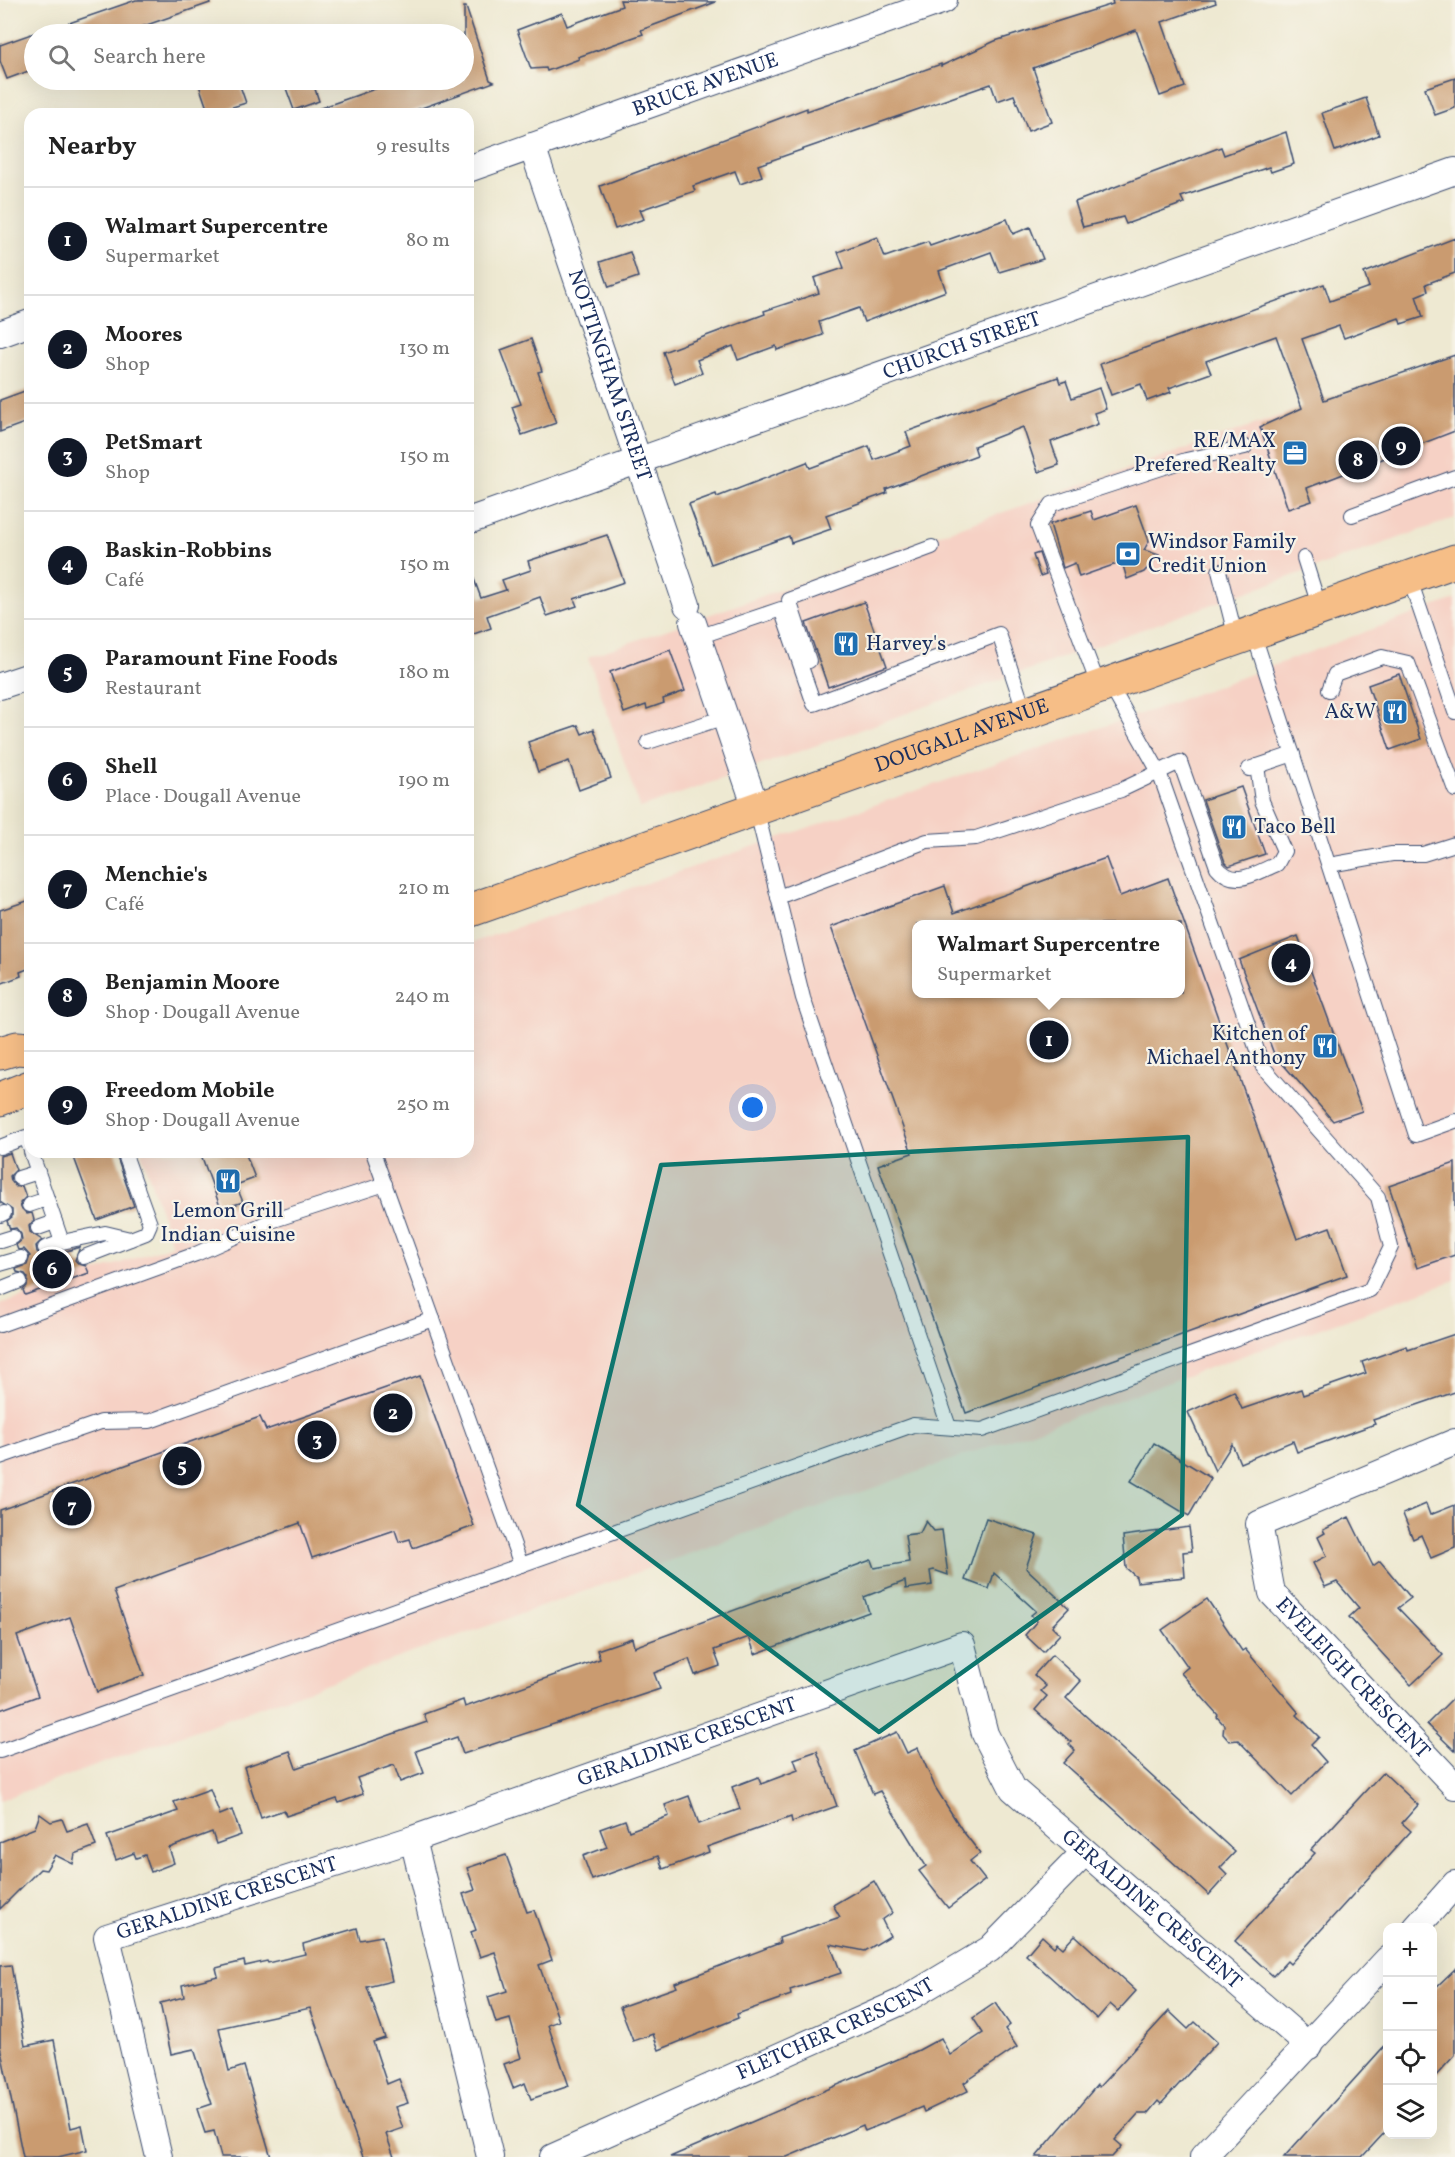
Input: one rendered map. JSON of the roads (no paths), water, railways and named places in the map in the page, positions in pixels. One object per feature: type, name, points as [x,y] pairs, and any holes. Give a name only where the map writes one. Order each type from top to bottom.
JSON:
[{"type":"main road","name":"DOUGALL AVENUE","points":[[474,909],[1455,561]]},
{"type":"main road","points":[[0,1053],[17,1048],[24,1049]]},
{"type":"main road","points":[[0,1099],[24,1090]]},
{"type":"street","name":"BRUCE AVENUE","points":[[474,167],[944,0]]},
{"type":"street","name":"NOTTINGHAM STREET","points":[[532,146],[756,808]]},
{"type":"street","name":"CHURCH STREET","points":[[474,519],[1455,171]]},
{"type":"street","points":[[0,334],[24,325]]},
{"type":"street","points":[[0,686],[24,678]]},
{"type":"street","name":"EVELEIGH CRESCENT","points":[[1455,1442],[1259,1524],[1272,1593],[1455,1786]]},
{"type":"street","name":"GERALDINE CRESCENT","points":[[159,2157],[107,1937],[413,1839],[962,1645],[986,1734],[1013,1789],[1309,2046]]},
{"type":"street","points":[[413,1839],[490,2157]]},
{"type":"street","name":"FLETCHER CRESCENT","points":[[553,2157],[903,2001],[990,1949],[1085,1852]]},
{"type":"street","points":[[1420,1923],[1455,1884]]},
{"type":"street","points":[[1203,2157],[1383,1965]]},
{"type":"lane","points":[[0,1751],[913,1425],[982,1430],[1370,1290],[1391,1247],[1378,1197],[1263,1067],[1159,772],[1104,685],[1038,526],[1052,504],[1186,460],[1245,447]]},
{"type":"lane","points":[[1352,515],[1455,477]]},
{"type":"lane","points":[[823,701],[789,600],[932,547]]},
{"type":"lane","points":[[1304,558],[1320,609]]},
{"type":"lane","points":[[1220,571],[1293,754],[1416,1135],[1455,1121]]},
{"type":"lane","points":[[1409,577],[1450,681],[1455,712]]},
{"type":"lane","points":[[693,622],[782,609],[814,704],[999,634],[1025,713]]},
{"type":"lane","points":[[1329,690],[1335,674],[1382,657],[1408,663],[1455,790]]},
{"type":"lane","points":[[648,742],[725,717]]},
{"type":"lane","points":[[778,897],[927,841],[976,838],[1121,790],[1180,762],[1217,867],[1225,876],[1237,880],[1277,864],[1284,851],[1262,801],[1252,768],[1293,754]]},
{"type":"lane","points":[[756,808],[804,998],[949,1427]]},
{"type":"lane","points":[[1329,865],[1392,854],[1423,854],[1455,844]]},
{"type":"lane","points":[[0,1147],[24,1144]]},
{"type":"lane","points":[[34,1158],[62,1242]]},
{"type":"lane","points":[[84,1257],[146,1233],[150,1224],[126,1158]]},
{"type":"lane","points":[[376,1158],[521,1565]]},
{"type":"lane","points":[[19,1178],[38,1172]]},
{"type":"lane","points":[[0,1325],[196,1254],[268,1222],[385,1184]]},
{"type":"lane","points":[[29,1205],[47,1199]]},
{"type":"lane","points":[[38,1228],[55,1222]]},
{"type":"lane","points":[[45,1248],[105,1233],[130,1239]]},
{"type":"lane","points":[[0,1264],[21,1258]]},
{"type":"lane","points":[[0,1273],[2,1288],[20,1281]]},
{"type":"lane","points":[[0,1457],[101,1422],[150,1421],[433,1319]]},
{"type":"place","name":"Freedom Mobile","points":[[1401,446]]},
{"type":"place","name":"RE/MAX Prefered Realty","points":[[1295,453]]},
{"type":"place","name":"Benjamin Moore","points":[[1358,460]]},
{"type":"place","name":"Windsor Family Credit Union","points":[[1128,554]]},
{"type":"place","name":"Harvey's","points":[[846,644]]},
{"type":"place","name":"A&W","points":[[1395,712]]},
{"type":"place","name":"Taco Bell","points":[[1234,827]]},
{"type":"place","name":"Baskin-Robbins","points":[[1291,963]]},
{"type":"place","name":"Walmart Supercentre","points":[[1049,1040]]},
{"type":"place","name":"Kitchen of Michael Anthony","points":[[1325,1046]]},
{"type":"place","name":"Lemon Grill Indian Cuisine","points":[[228,1181]]},
{"type":"place","name":"Shell","points":[[52,1269]]},
{"type":"place","name":"Moores","points":[[393,1413]]},
{"type":"place","name":"PetSmart","points":[[317,1440]]},
{"type":"place","name":"Paramount Fine Foods","points":[[182,1466]]},
{"type":"place","name":"Menchie's","points":[[72,1506]]}]
